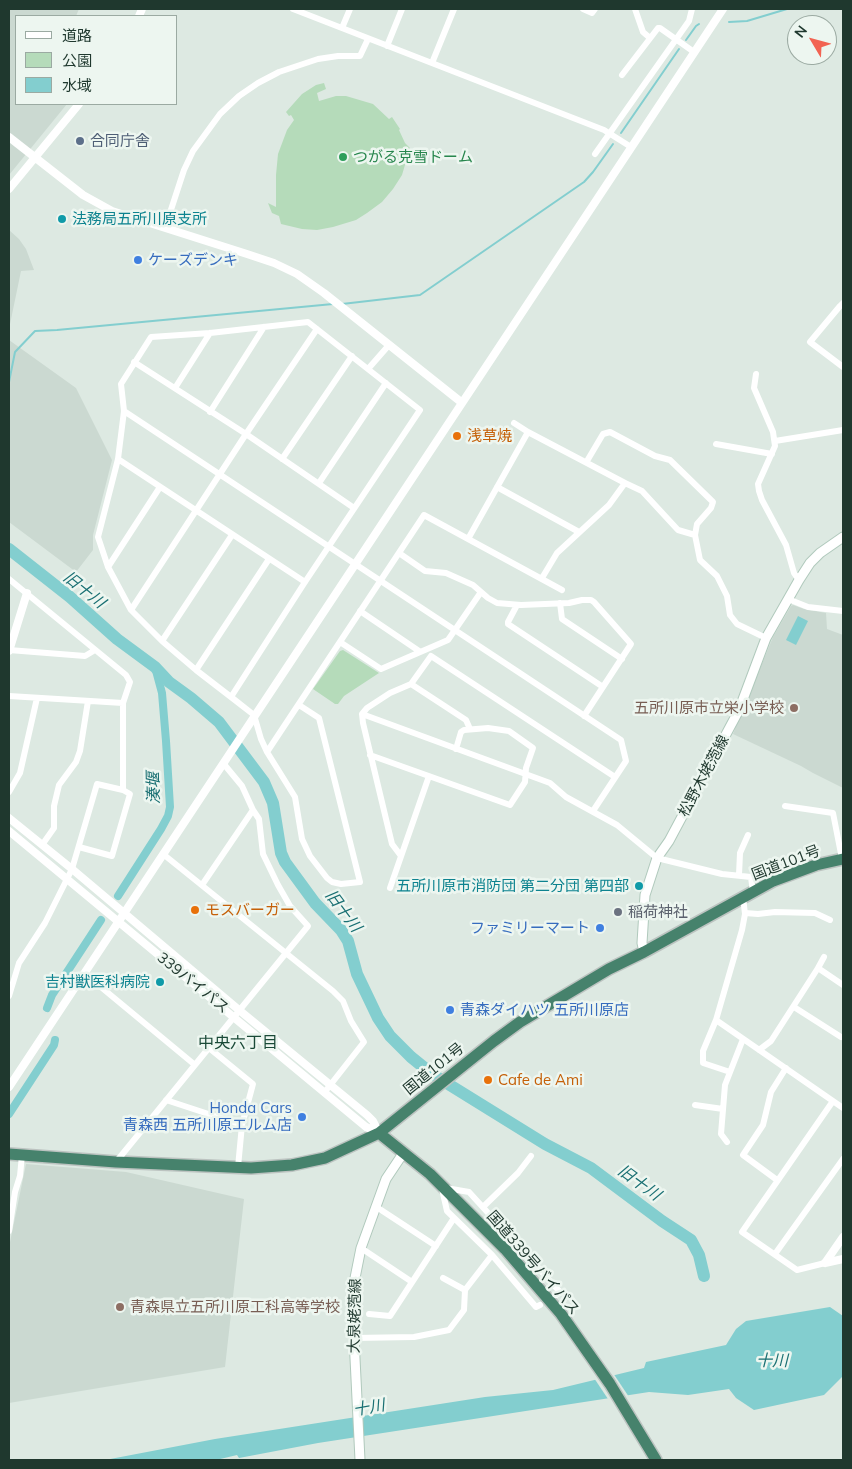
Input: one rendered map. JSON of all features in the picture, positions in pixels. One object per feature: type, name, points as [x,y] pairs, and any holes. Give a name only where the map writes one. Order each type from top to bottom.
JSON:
[{"type":"highway","name":"国道101号","points":[[9,1154],[116,1162],[251,1168],[292,1165],[325,1158],[379,1133],[520,1022],[610,969],[773,881],[843,859]]},
{"type":"highway","name":"国道339号バイパス","points":[[379,1133],[404,1152],[443,1187],[505,1249],[561,1314],[610,1384],[656,1460]]},
{"type":"main road","name":"松野木姥萢線","points":[[644,952],[642,943],[646,895],[657,858],[669,841],[738,710],[766,638],[798,580],[820,553],[843,537]]},
{"type":"main road","name":"大泉姥萢線","points":[[360,1460],[354,1338],[354,1283],[360,1248],[386,1179],[404,1152]]},
{"type":"street","points":[[293,9],[610,133],[631,147]]},
{"type":"street","points":[[342,28],[350,9]]},
{"type":"street","points":[[387,46],[402,9]]},
{"type":"street","points":[[432,63],[454,9]]},
{"type":"street","points":[[583,9],[592,13],[595,9]]},
{"type":"street","points":[[635,9],[643,32],[650,38]]},
{"type":"street","points":[[595,154],[689,21],[692,9]]},
{"type":"street","points":[[9,1085],[722,9]]},
{"type":"street","points":[[622,75],[660,28],[694,52]]},
{"type":"street","points":[[165,228],[192,151],[220,114],[239,96],[279,72],[318,59],[338,56],[360,56],[368,39]]},
{"type":"street","points":[[9,190],[78,105]]},
{"type":"street","points":[[9,137],[90,199],[112,211],[274,263],[297,274],[324,293],[461,402]]},
{"type":"street","points":[[843,303],[810,342],[843,367]]},
{"type":"street","points":[[231,697],[420,410],[308,322],[264,328],[151,337],[121,384],[124,410],[118,459],[98,537],[108,567],[131,610],[162,641],[196,670],[254,715],[267,752],[295,797],[302,839],[310,856],[326,878],[332,882],[352,884],[360,882],[319,718],[299,705]]},
{"type":"street","points":[[210,412],[264,328]]},
{"type":"street","points":[[131,610],[317,329]]},
{"type":"street","points":[[175,388],[210,333]]},
{"type":"street","points":[[368,369],[389,345]]},
{"type":"street","points":[[282,459],[352,356]]},
{"type":"street","points":[[134,362],[246,434],[354,508]]},
{"type":"street","points":[[756,374],[754,388],[773,432],[774,441],[772,454],[758,484],[759,491],[786,545],[794,573],[798,580]]},
{"type":"street","points":[[319,483],[386,383]]},
{"type":"street","points":[[124,410],[622,741],[626,761],[593,811]]},
{"type":"street","points":[[514,424],[642,491],[678,530],[695,535]]},
{"type":"street","points":[[774,441],[843,430]]},
{"type":"street","points":[[468,539],[528,432]]},
{"type":"street","points":[[587,462],[603,434],[610,432],[655,456],[670,460],[712,500],[711,508],[697,524],[695,535],[700,560],[717,576],[727,596],[730,615],[737,624],[766,638]]},
{"type":"street","points":[[716,444],[772,454]]},
{"type":"street","points":[[118,459],[305,582]]},
{"type":"street","points":[[542,578],[557,553],[608,504],[625,483]]},
{"type":"street","points":[[108,567],[160,487]]},
{"type":"street","points":[[497,487],[579,532]]},
{"type":"street","points":[[267,752],[424,515],[562,590]]},
{"type":"street","points":[[162,641],[232,535]]},
{"type":"street","points":[[399,553],[425,571],[453,576],[473,585],[497,603],[517,605],[589,600],[594,602],[631,644],[584,716]]},
{"type":"street","points":[[196,670],[269,559]]},
{"type":"street","points":[[9,578],[126,675],[130,682],[123,703],[123,790]]},
{"type":"street","points":[[340,642],[381,669],[448,640],[481,592]]},
{"type":"street","points":[[27,593],[9,651],[85,656],[95,650]]},
{"type":"street","points":[[788,599],[808,607],[843,611]]},
{"type":"street","points":[[560,603],[562,619],[622,659]]},
{"type":"street","points":[[517,605],[508,624],[603,687]]},
{"type":"street","points":[[360,611],[419,651]]},
{"type":"street","points":[[362,714],[367,708],[390,693],[411,684],[429,656],[431,656],[615,777]]},
{"type":"street","points":[[411,684],[466,720],[470,728]]},
{"type":"street","points":[[9,696],[123,703]]},
{"type":"street","points":[[9,792],[20,773],[37,698]]},
{"type":"street","points":[[42,845],[54,828],[54,806],[59,785],[76,762],[80,751],[88,702]]},
{"type":"street","points":[[362,714],[550,783],[566,797],[628,833],[657,858],[722,874],[751,877],[742,930],[716,1020],[703,1051],[703,1064],[730,1072]]},
{"type":"street","points":[[362,714],[392,844],[401,856]]},
{"type":"street","points":[[370,755],[510,805],[525,782],[525,774],[533,748],[509,731],[470,728],[461,732],[456,749]]},
{"type":"street","points":[[116,1162],[308,926],[290,906],[278,885],[263,854],[259,819],[242,786],[225,760]]},
{"type":"street","points":[[390,888],[430,776]]},
{"type":"street","points":[[9,996],[18,963],[45,923],[68,879],[97,784],[123,790],[130,794],[112,856],[79,847]]},
{"type":"street","points":[[785,806],[833,813],[843,859]]},
{"type":"street","points":[[202,885],[253,810]]},
{"type":"street","points":[[9,818],[373,1121],[379,1133]]},
{"type":"street","name":"339バイパス","points":[[9,831],[324,1093],[366,1127],[379,1133]]},
{"type":"street","points":[[739,875],[740,853],[748,835]]},
{"type":"street","points":[[163,854],[333,991],[342,1001],[351,1021],[364,1042],[324,1093]]},
{"type":"street","points":[[745,913],[815,912],[830,920]]},
{"type":"street","points":[[759,1050],[771,1041],[824,957]]},
{"type":"street","points":[[818,968],[843,985]]},
{"type":"street","points":[[84,973],[195,1065]]},
{"type":"street","points":[[794,1007],[841,1038]]},
{"type":"street","points":[[716,1020],[833,1101],[842,1105]]},
{"type":"street","points":[[727,1142],[721,1134],[725,1085],[743,1038]]},
{"type":"street","points":[[209,1048],[253,1084],[242,1124],[238,1167]]},
{"type":"street","points":[[777,1180],[743,1155],[763,1125],[771,1092],[786,1068]]},
{"type":"street","points":[[166,1100],[242,1124]]},
{"type":"street","points":[[833,1101],[742,1232],[797,1270],[843,1259]]},
{"type":"street","points":[[695,1105],[723,1109]]},
{"type":"street","points":[[9,1231],[15,1192],[20,1176],[22,1155]]},
{"type":"street","points":[[483,1207],[518,1173],[531,1156]]},
{"type":"street","points":[[775,1254],[843,1159]]},
{"type":"street","points":[[540,1305],[536,1307],[492,1255],[447,1211],[443,1187],[470,1192],[560,1292],[556,1295]]},
{"type":"street","points":[[376,1206],[436,1246]]},
{"type":"street","points":[[369,1314],[390,1316],[454,1218]]},
{"type":"street","points":[[825,1263],[843,1237]]},
{"type":"street","points":[[360,1248],[412,1282]]},
{"type":"street","points":[[354,1338],[414,1336],[449,1330],[464,1310],[465,1290],[492,1255]]},
{"type":"street","points":[[443,1278],[465,1290]]},
{"type":"shaded area","points":[[9,9],[79,9],[76,15],[15,15],[15,105],[66,105],[9,175]]},
{"type":"shaded area","points":[[9,230],[26,249],[34,270],[21,271],[9,329]]},
{"type":"shaded area","points":[[9,340],[76,388],[112,460],[93,535],[93,550],[76,572],[9,522]]},
{"type":"shaded area","name":"五所川原市立栄小学校","points":[[793,605],[826,613],[827,629],[843,635],[843,788],[733,734],[773,637]]},
{"type":"shaded area","name":"青森県立五所川原工科高等学校","points":[[26,1164],[126,1172],[244,1199],[225,1367],[9,1403],[9,1247]]},
{"type":"green space","name":"つがる克雪ドーム","points":[[324,83],[326,89],[317,93],[319,101],[336,96],[346,96],[373,104],[389,119],[392,117],[400,129],[405,143],[410,148],[402,175],[382,202],[356,220],[317,230],[302,229],[281,224],[279,216],[272,213],[268,203],[276,207],[278,154],[287,130],[294,120],[286,112],[302,94],[316,85]]},
{"type":"green space","points":[[343,650],[379,673],[344,696],[338,704],[335,704],[313,689],[340,651]]},
{"type":"water","points":[[798,616],[808,621],[796,645],[786,640]]},
{"type":"water","name":"十川","points":[[830,1307],[843,1316],[843,1376],[824,1395],[754,1410],[736,1398],[729,1389],[688,1395],[649,1392],[318,1443],[239,1458],[237,1455],[216,1460],[105,1460],[215,1439],[485,1397],[553,1390],[644,1368],[646,1362],[726,1345],[736,1329],[746,1321]]},
{"type":"pier","points":[[613,1373],[629,1397],[608,1399],[594,1378]]},
{"type":"waterway","points":[[729,22],[747,21],[787,9]]},
{"type":"waterway","points":[[686,40],[699,24]]},
{"type":"waterway","points":[[621,133],[679,49]]},
{"type":"waterway","points":[[342,304],[420,295],[584,182],[613,144]]},
{"type":"waterway","points":[[9,382],[15,352],[35,331],[333,304]]},
{"type":"waterway","name":"旧十川","points":[[9,549],[70,597],[117,639],[155,667],[169,682],[219,722],[264,782],[273,803],[281,853],[285,862],[315,903],[341,930],[348,941],[357,974],[378,1018],[390,1036],[432,1074],[545,1144],[591,1168],[662,1221],[691,1240],[699,1255],[704,1276]]},
{"type":"waterway","name":"湊堰","points":[[118,896],[161,829],[168,816],[170,807],[162,693],[155,667]]},
{"type":"waterway","name":"湊堰","points":[[47,1008],[52,995],[101,920]]},
{"type":"waterway","name":"湊堰","points":[[9,1114],[54,1045],[55,1040]]},
{"type":"place","name":"合同庁舎","points":[[80,141]]},
{"type":"place","name":"つがる克雪ドーム","points":[[343,157]]},
{"type":"place","name":"法務局五所川原支所","points":[[62,219]]},
{"type":"place","name":"ケーズデンキ","points":[[138,260]]},
{"type":"place","name":"浅草焼","points":[[457,436]]},
{"type":"place","name":"五所川原市立栄小学校","points":[[794,708]]},
{"type":"place","name":"五所川原市消防団 第二分団 第四部","points":[[639,886]]},
{"type":"place","name":"モスバーガー","points":[[195,910]]},
{"type":"place","name":"稲荷神社","points":[[618,912]]},
{"type":"place","name":"ファミリーマート","points":[[600,928]]},
{"type":"place","name":"吉村獣医科病院","points":[[160,982]]},
{"type":"place","name":"青森ダイハツ 五所川原店","points":[[450,1010]]},
{"type":"place","name":"Cafe de Ami","points":[[488,1080]]},
{"type":"place","name":"Honda Cars 青森西 五所川原エルム店","points":[[302,1117]]},
{"type":"place","name":"青森県立五所川原工科高等学校","points":[[120,1307]]},
{"type":"district","name":"中央六丁目","points":[[238,1043]]}]
